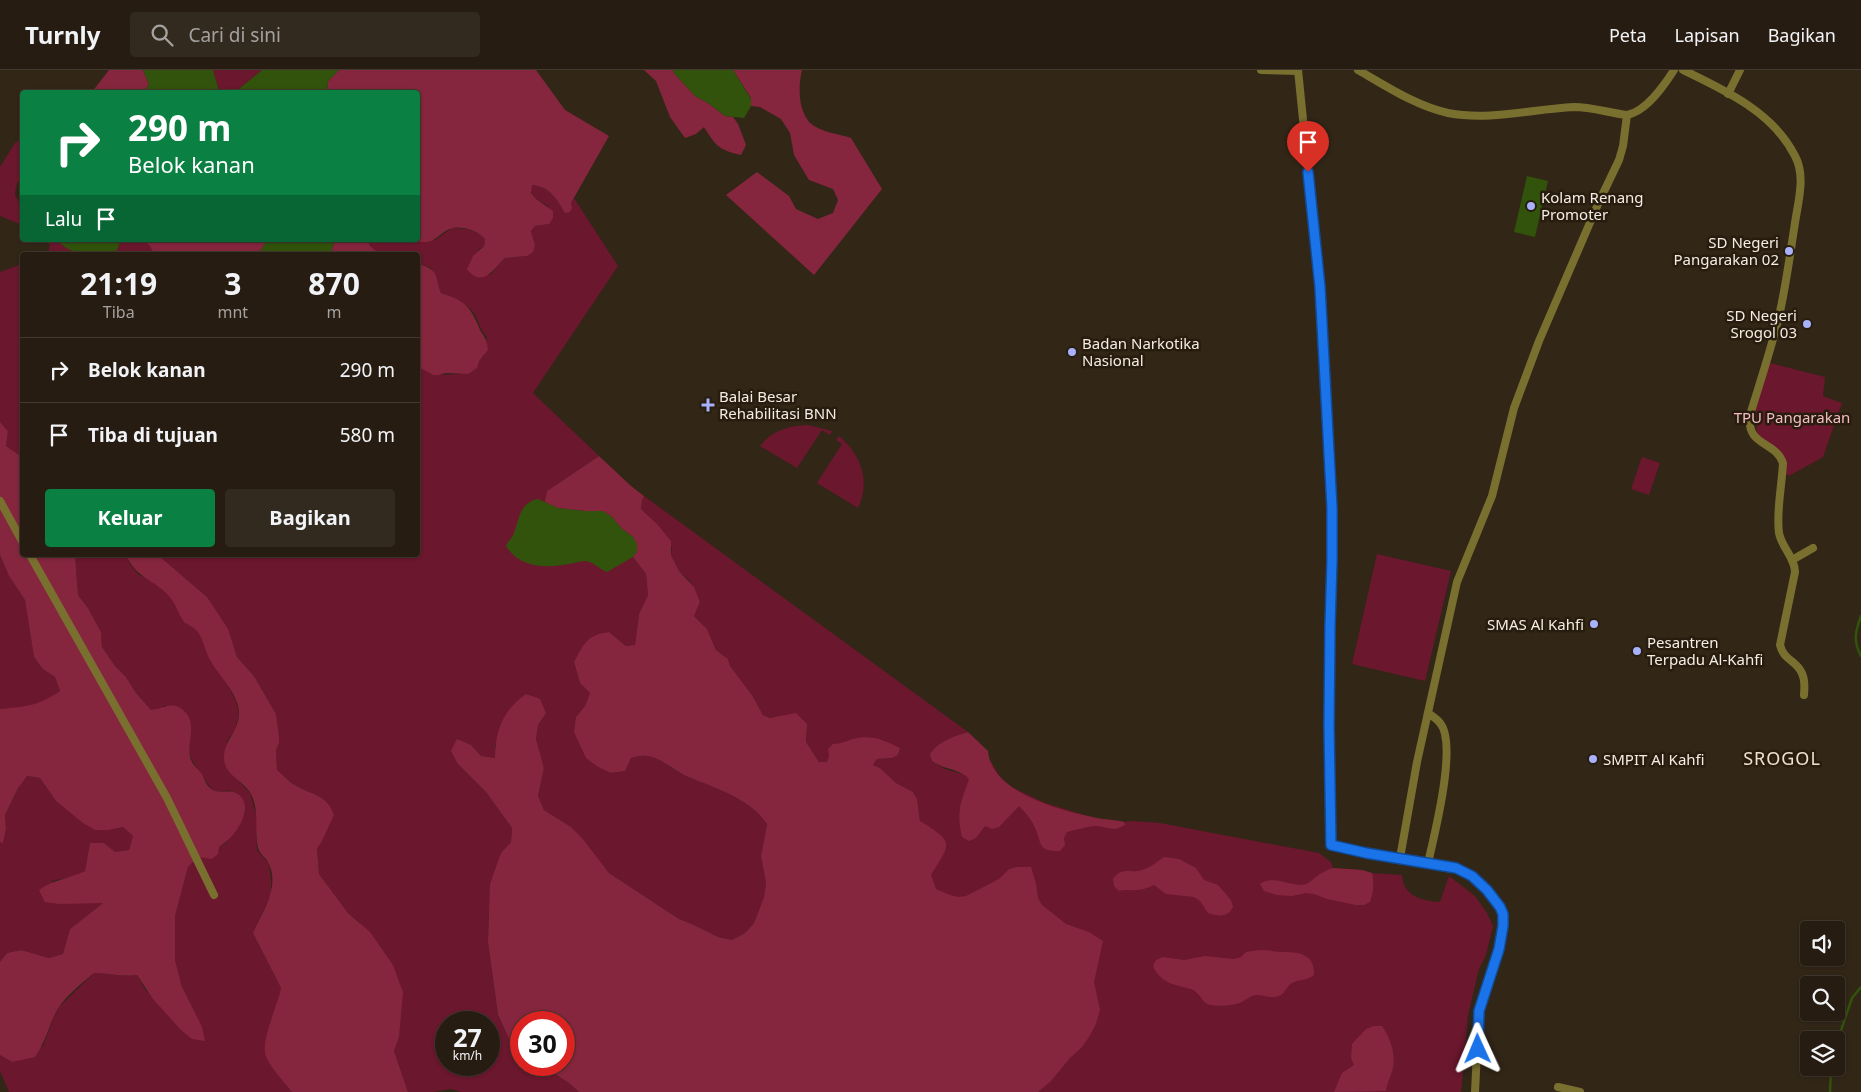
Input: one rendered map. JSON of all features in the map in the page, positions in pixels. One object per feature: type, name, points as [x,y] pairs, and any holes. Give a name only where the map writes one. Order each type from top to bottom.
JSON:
[{"type":"street","points":[[1261,70],[1298,71],[1320,287],[1333,554],[1329,726],[1331,845],[1366,853],[1456,868],[1472,876],[1487,890],[1503,914],[1501,940],[1479,1011],[1475,1092]]},
{"type":"street","points":[[1358,70],[1413,101],[1429,107],[1454,114],[1492,116],[1574,107],[1627,115],[1635,114],[1645,107],[1674,70]]},
{"type":"street","points":[[1683,70],[1728,94],[1772,123],[1790,147],[1800,168],[1799,194],[1786,284],[1772,343],[1750,415],[1749,425],[1756,438],[1781,458],[1783,463],[1779,527],[1782,542],[1792,560],[1795,572],[1780,645],[1784,654],[1796,664],[1804,676],[1804,695]]},
{"type":"street","points":[[1728,94],[1740,70]]},
{"type":"street","points":[[1400,858],[1428,714],[1457,582],[1492,496],[1517,399],[1546,324],[1620,160],[1624,146],[1627,115]]},
{"type":"street","points":[[0,501],[20,537]]},
{"type":"street","points":[[1792,560],[1813,548]]},
{"type":"street","points":[[31,557],[167,798],[214,895]]},
{"type":"street","points":[[1428,714],[1440,723],[1447,746],[1445,776],[1428,863]]},
{"type":"street","points":[[1558,1087],[1580,1092]]},
{"type":"green space","points":[[213,70],[262,70],[237,90],[219,90]]},
{"type":"green space","points":[[20,140],[20,180],[17,183],[15,194],[20,205],[20,224],[0,216],[0,167],[15,143]]},
{"type":"green space","points":[[531,185],[543,188],[552,194],[565,213],[574,198],[618,266],[533,393],[599,456],[547,491],[558,508],[603,511],[637,551],[633,557],[646,574],[648,595],[639,614],[635,645],[626,646],[609,632],[585,643],[574,662],[580,683],[590,693],[585,706],[576,717],[598,767],[611,773],[624,771],[631,758],[651,757],[684,775],[730,794],[751,807],[767,824],[761,856],[766,883],[764,897],[754,923],[745,933],[732,940],[718,937],[679,919],[609,873],[571,827],[544,810],[538,796],[544,768],[536,739],[538,725],[546,713],[495,744],[495,758],[481,756],[471,745],[458,764],[486,792],[512,828],[511,842],[501,853],[489,912],[488,942],[497,1011],[435,1011],[435,1076],[500,1076],[500,1020],[510,1041],[510,1076],[558,1076],[579,1092],[461,1092],[451,1089],[433,1092],[408,1092],[394,1051],[399,1037],[393,965],[359,922],[348,913],[319,874],[317,848],[334,815],[324,800],[297,786],[277,770],[276,750],[279,736],[276,714],[254,676],[237,657],[232,643],[207,597],[160,557],[420,557],[420,368],[433,375],[461,374],[484,356],[487,337],[470,308],[458,300],[441,293],[435,273],[429,267],[420,266],[420,252],[378,252],[371,247],[369,242],[420,242],[420,240],[435,240],[452,228],[467,229],[480,234],[485,239],[484,246],[478,250],[490,275],[505,258],[527,256],[535,245],[531,231],[535,226],[549,224],[548,206],[535,198],[531,192]]},
{"type":"green space","points":[[47,242],[61,242],[79,252],[48,252],[50,245]]},
{"type":"green space","points":[[120,242],[145,242],[153,252],[116,252]]},
{"type":"green space","points":[[20,265],[20,456],[6,446],[8,431],[0,422],[0,272]]},
{"type":"green space","name":"TPU Pangarakan","points":[[1770,363],[1825,377],[1823,396],[1842,403],[1823,457],[1789,476],[1786,474],[1780,454],[1758,439],[1757,400]]},
{"type":"green space","points":[[808,425],[832,431],[830,435],[822,430],[797,468],[760,446],[770,436],[781,430],[794,426]]},
{"type":"green space","points":[[839,436],[853,451],[862,469],[864,488],[858,508],[817,483],[842,444],[836,440]]},
{"type":"green space","points":[[1642,457],[1660,463],[1649,495],[1631,489]]},
{"type":"green space","points":[[644,496],[968,732],[943,743],[931,754],[932,761],[945,769],[966,775],[988,757],[1000,777],[1011,787],[1045,803],[1094,818],[1124,822],[1160,823],[1319,853],[1331,862],[1333,868],[1402,875],[1406,888],[1420,899],[1440,902],[1449,876],[1475,896],[1487,913],[1493,926],[1486,955],[1479,969],[1468,1015],[1461,1092],[670,1092],[920,821],[917,799],[913,792],[896,783],[880,768],[873,765],[877,759],[892,758],[898,755],[900,748],[848,741],[830,755],[827,762],[819,762],[806,742],[807,731],[777,717],[770,718],[763,715],[752,695],[730,666],[728,659],[716,650],[707,629],[694,616],[700,602],[690,581],[679,571],[671,555],[672,548],[652,519],[641,509]]},
{"type":"green space","points":[[1377,554],[1451,571],[1425,681],[1352,664]]},
{"type":"green space","points":[[0,555],[9,576],[25,600],[34,657],[43,669],[55,677],[60,691],[47,700],[18,708],[0,709]]},
{"type":"green space","points":[[75,557],[127,557],[139,575],[152,581],[165,592],[175,602],[185,622],[198,631],[236,701],[239,715],[235,729],[227,741],[230,772],[250,793],[258,821],[256,835],[257,850],[269,864],[271,879],[271,894],[253,933],[281,988],[273,1068],[292,1092],[9,1092],[0,1071],[0,1055],[12,1062],[43,1046],[60,1006],[94,973],[126,976],[137,975],[144,988],[163,1009],[182,987],[175,960],[175,916],[188,867],[198,857],[225,844],[239,825],[245,812],[230,790],[218,792],[211,788],[191,758],[189,750],[190,740],[166,705],[159,710],[151,710],[136,693],[126,677],[115,666],[102,647],[101,632],[88,608],[78,595]]},
{"type":"green space","points":[[26,776],[40,778],[56,801],[68,810],[109,830],[123,827],[133,836],[129,850],[115,852],[104,843],[90,843],[85,871],[73,877],[51,881],[91,903],[104,902],[70,929],[63,954],[49,958],[21,950],[7,953],[0,962],[0,842],[3,842],[6,829],[5,815]]},
{"type":"shaded area","points":[[109,70],[143,70],[149,84],[145,90],[94,90]]},
{"type":"shaded area","points":[[143,70],[213,70],[219,90],[145,90],[149,84]]},
{"type":"shaded area","points":[[262,70],[339,70],[328,81],[327,90],[237,90]]},
{"type":"shaded area","points":[[339,70],[536,70],[565,110],[609,136],[571,203],[572,208],[570,212],[565,213],[548,191],[532,185],[531,193],[535,198],[553,211],[553,218],[549,224],[535,226],[531,231],[535,245],[533,252],[527,256],[505,258],[488,275],[478,277],[472,275],[467,269],[473,256],[484,246],[485,239],[474,231],[466,228],[453,228],[432,241],[420,242],[420,90],[327,90],[328,81]]},
{"type":"shaded area","points":[[644,70],[673,70],[695,96],[725,116],[733,117],[738,124],[746,145],[741,155],[719,146],[704,127],[696,134],[685,138],[670,117],[656,81]]},
{"type":"shaded area","points":[[673,70],[733,70],[751,99],[751,106],[744,118],[725,116],[695,96]]},
{"type":"shaded area","points":[[733,70],[802,70],[800,98],[806,118],[819,129],[851,138],[882,189],[814,275],[726,195],[757,172],[789,196],[796,209],[818,219],[833,213],[838,200],[833,189],[809,180],[794,155],[790,133],[781,119],[760,107],[751,106],[751,98]]},
{"type":"shaded area","name":"Kolam Renang Promoter","points":[[1527,176],[1548,181],[1535,237],[1514,232]]},
{"type":"shaded area","points":[[59,242],[120,242],[116,252],[77,252],[63,246]]},
{"type":"shaded area","points":[[145,242],[266,242],[260,252],[153,252]]},
{"type":"shaded area","points":[[266,242],[334,243],[331,252],[260,252]]},
{"type":"shaded area","points":[[369,242],[370,246],[377,252],[331,252],[334,243]]},
{"type":"shaded area","points":[[420,266],[432,270],[436,276],[441,293],[460,301],[468,307],[485,338],[488,350],[479,361],[477,368],[468,374],[446,373],[433,375],[420,368]]},
{"type":"shaded area","points":[[0,422],[8,431],[6,446],[20,456],[20,557],[75,557],[78,595],[88,608],[101,632],[102,647],[115,666],[126,677],[136,693],[151,710],[177,706],[186,713],[191,724],[189,750],[193,764],[212,790],[235,792],[243,800],[245,807],[241,823],[231,837],[219,847],[218,854],[212,859],[198,857],[188,867],[175,916],[175,960],[182,987],[202,1027],[205,1041],[192,1039],[181,1030],[153,999],[137,975],[126,976],[94,973],[71,993],[59,1007],[35,1057],[12,1062],[0,1055],[0,962],[7,953],[21,950],[49,958],[63,954],[70,929],[103,903],[59,904],[45,902],[39,890],[85,871],[90,843],[104,843],[115,852],[129,850],[133,836],[123,827],[95,830],[83,823],[56,801],[40,778],[27,776],[18,788],[5,815],[6,829],[3,843],[0,842],[0,709],[36,703],[60,691],[55,677],[43,669],[34,657],[25,600],[9,576],[0,555]]},
{"type":"shaded area","points":[[599,456],[644,496],[641,509],[671,541],[671,555],[679,571],[694,587],[700,602],[694,616],[707,629],[716,650],[728,659],[730,666],[752,695],[763,715],[770,718],[796,713],[807,724],[806,742],[819,762],[827,762],[829,756],[828,749],[833,744],[853,739],[866,737],[877,739],[900,748],[898,755],[892,758],[877,759],[873,765],[880,768],[896,783],[913,792],[917,799],[920,821],[944,839],[946,849],[931,875],[936,889],[950,895],[966,896],[999,879],[1009,869],[1031,867],[1038,898],[1042,905],[1066,924],[1089,932],[1103,941],[1094,982],[1100,1010],[1096,1024],[1081,1048],[1051,1081],[1038,1092],[579,1092],[558,1076],[575,1076],[575,1011],[510,1011],[510,1041],[500,1019],[500,1011],[497,1011],[488,942],[490,884],[501,853],[511,842],[512,828],[486,792],[458,764],[451,751],[457,739],[471,745],[481,756],[495,758],[495,748],[502,722],[511,707],[526,694],[540,699],[546,713],[538,725],[536,739],[544,768],[538,796],[544,810],[571,827],[609,873],[679,919],[718,937],[732,940],[745,933],[754,923],[764,897],[766,883],[761,856],[767,824],[751,807],[730,794],[684,775],[651,757],[631,758],[625,771],[611,773],[598,767],[586,758],[574,732],[576,717],[585,706],[590,693],[580,683],[574,662],[587,641],[601,633],[609,632],[626,646],[635,645],[639,614],[648,595],[646,574],[633,557],[637,551],[633,537],[622,529],[612,517],[603,511],[558,508],[545,502],[547,491]]},
{"type":"shaded area","points":[[538,499],[558,508],[603,511],[633,537],[637,544],[637,551],[633,557],[607,572],[586,561],[546,566],[528,563],[520,559],[512,554],[506,546],[513,535],[524,507]]},
{"type":"shaded area","points":[[127,557],[160,557],[207,597],[228,629],[237,657],[254,676],[276,714],[279,736],[276,750],[277,770],[297,786],[324,800],[331,809],[334,815],[317,848],[319,874],[348,913],[370,932],[393,965],[403,992],[399,1037],[394,1051],[408,1092],[292,1092],[266,1057],[266,1038],[281,988],[253,933],[271,891],[272,873],[258,846],[256,812],[251,794],[227,769],[225,764],[226,746],[238,721],[238,707],[232,692],[209,658],[197,631],[184,622],[170,597],[139,573]]},
{"type":"shaded area","points":[[968,732],[988,751],[992,765],[1001,778],[1029,797],[1063,810],[1097,818],[1116,820],[1124,822],[1125,825],[1117,829],[1094,826],[1067,832],[1064,838],[1065,845],[1060,851],[1048,850],[1042,846],[1033,823],[1019,806],[999,827],[992,829],[985,826],[976,838],[969,841],[962,837],[959,813],[969,779],[962,773],[932,761],[930,754],[942,742]]},
{"type":"shaded area","points":[[1164,857],[1179,859],[1196,868],[1204,880],[1218,885],[1231,900],[1233,907],[1229,913],[1216,915],[1208,913],[1200,901],[1194,897],[1166,894],[1154,885],[1141,890],[1119,891],[1114,886],[1113,879],[1123,871],[1145,869]]},
{"type":"shaded area","points":[[1333,868],[1362,870],[1372,873],[1373,888],[1370,902],[1364,905],[1356,905],[1306,893],[1292,896],[1277,895],[1264,891],[1260,884],[1265,881],[1275,880],[1302,885]]},
{"type":"shaded area","points":[[1260,950],[1293,952],[1304,955],[1312,962],[1314,975],[1292,983],[1283,993],[1276,997],[1256,995],[1239,1003],[1214,1006],[1208,1004],[1191,989],[1164,980],[1153,966],[1156,960],[1163,957],[1184,960],[1205,956],[1234,959],[1241,957],[1246,952]]},
{"type":"shaded area","points":[[1382,1026],[1388,1035],[1393,1051],[1394,1063],[1386,1091],[1334,1092],[1342,1073],[1354,1065],[1351,1058],[1352,1044],[1366,1029]]},
{"type":"waterway","points":[[1861,616],[1856,636],[1861,656]]},
{"type":"waterway","points":[[1841,1031],[1852,998],[1861,987]]},
{"type":"waterway","points":[[1830,1092],[1831,1076]]},
{"type":"place","name":"Kolam Renang Promoter","points":[[1531,206]]},
{"type":"place","name":"SD Negeri Pangarakan 02","points":[[1789,251]]},
{"type":"place","name":"SD Negeri Srogol 03","points":[[1807,324]]},
{"type":"place","name":"Badan Narkotika Nasional","points":[[1072,352]]},
{"type":"place","name":"Balai Besar Rehabilitasi BNN","points":[[708,405]]},
{"type":"place","name":"SMAS Al Kahfi","points":[[1594,624]]},
{"type":"place","name":"Pesantren Terpadu Al-Kahfi","points":[[1637,651]]},
{"type":"place","name":"SMPIT Al Kahfi","points":[[1593,759]]},
{"type":"district","name":"SROGOL","points":[[1782,758]]},
{"type":"route","points":[[1308,172],[1320,287],[1332,508],[1329,726],[1331,845],[1462,870],[1478,881],[1500,907],[1503,914],[1501,940],[1481,1001],[1478,1019],[1478,1049]]}]
